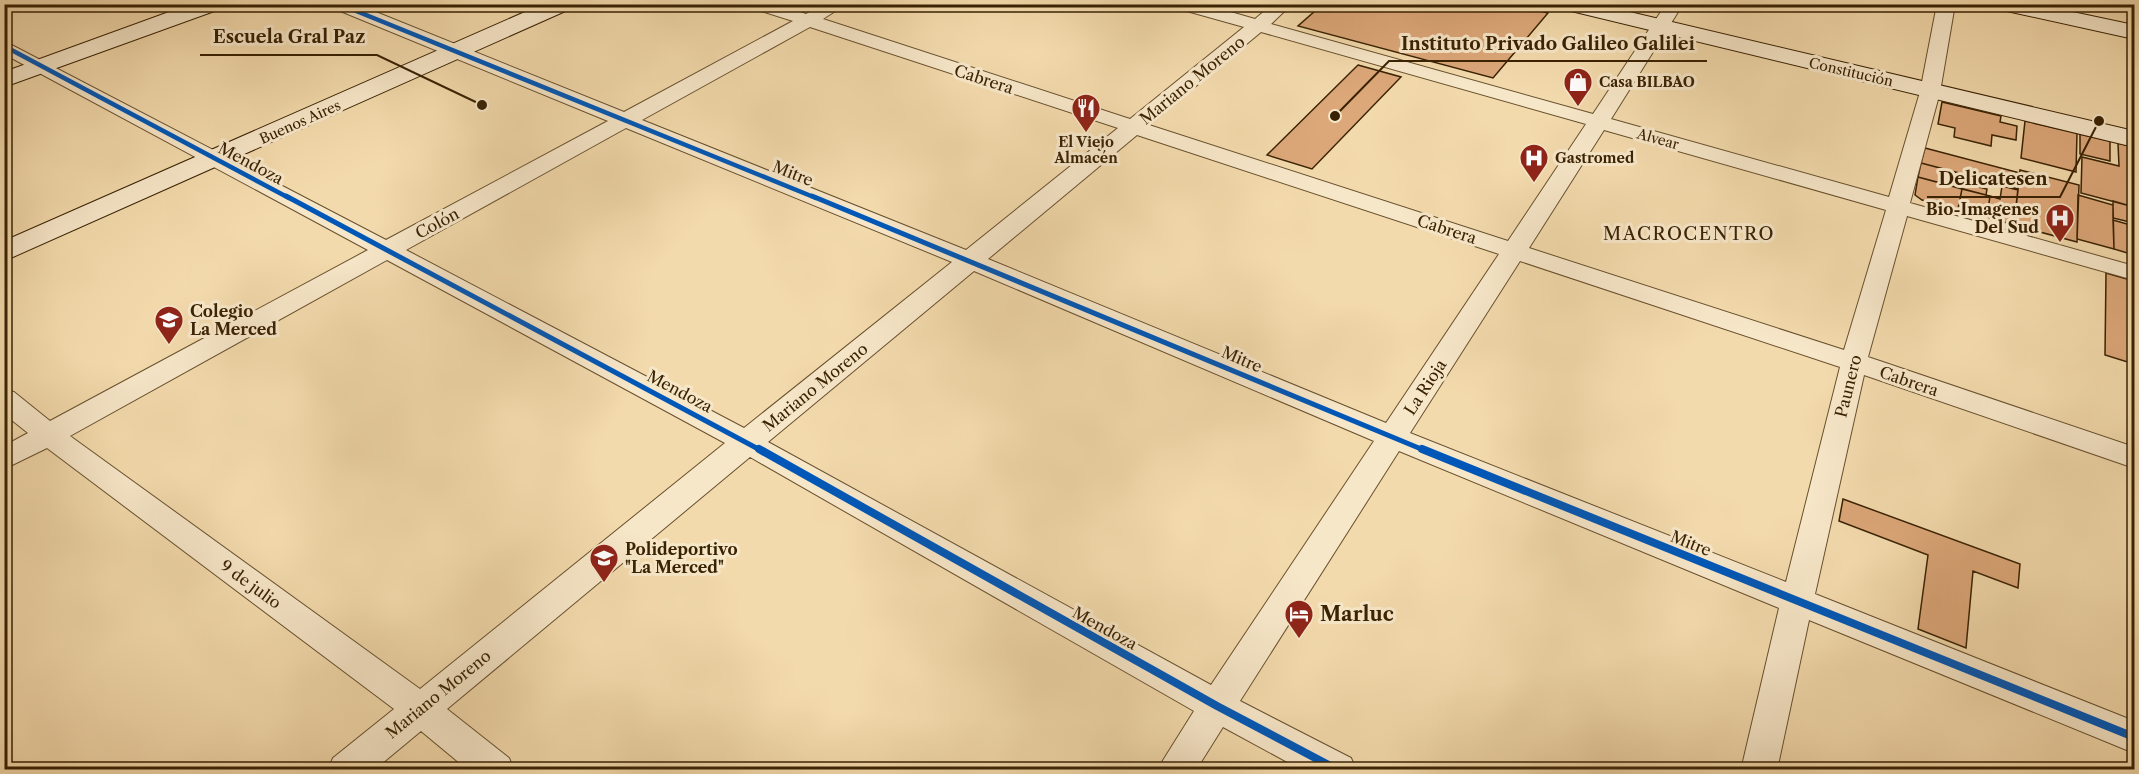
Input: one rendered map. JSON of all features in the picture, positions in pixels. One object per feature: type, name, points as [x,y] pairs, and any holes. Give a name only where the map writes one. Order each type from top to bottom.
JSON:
[{"type":"main road","points":[[4,80],[212,4]]},
{"type":"main road","name":"Buenos Aires","points":[[4,252],[216,160],[562,4]]},
{"type":"main road","name":"Constitución","points":[[1567,4],[2134,139]]},
{"type":"main road","points":[[2002,4],[2134,32]]},
{"type":"street","name":"Mitre","points":[[339,4],[627,120],[1392,436],[2134,737]]},
{"type":"street","name":"Cabrera","points":[[758,4],[1854,362],[2134,458]]},
{"type":"street","name":"Colón","points":[[4,459],[838,4]]},
{"type":"street","name":"Alvear","points":[[1182,4],[2134,273]]},
{"type":"street","name":"Mariano Moreno","points":[[346,770],[419,708],[1284,4]]},
{"type":"street","name":"La Rioja","points":[[1175,770],[1675,4]]},
{"type":"street","name":"Paunero","points":[[1759,770],[1854,362],[1896,206],[1930,92],[1946,4]]},
{"type":"street","name":"Mendoza","points":[[4,46],[746,442],[1217,706],[1338,770]]},
{"type":"street","name":"9 de julio","points":[[4,399],[49,435],[419,708],[496,770]]},
{"type":"building","points":[[1323,4],[1512,4],[1548,13],[1493,78],[1298,26]]},
{"type":"building","points":[[1358,65],[1401,77],[1312,169],[1267,155]]},
{"type":"building","points":[[1942,102],[2001,116],[2000,122],[2017,126],[2016,140],[1992,135],[1991,146],[1954,137],[1955,128],[1938,124]]},
{"type":"building","points":[[2025,121],[2077,133],[2076,172],[2021,158]]},
{"type":"building","points":[[2080,134],[2110,141],[2110,161],[2080,154]]},
{"type":"building","points":[[2118,143],[2134,147],[2134,207],[2081,193],[2082,157],[2119,166]]},
{"type":"building","points":[[1925,148],[2020,173],[2018,189],[1921,163]]},
{"type":"building","points":[[1921,163],[1971,176],[1970,185],[1987,189],[1986,195],[1918,177]]},
{"type":"building","points":[[2020,170],[2079,185],[2077,242],[2014,225]]},
{"type":"building","points":[[1918,177],[1962,189],[1958,209],[1922,200],[1915,195]]},
{"type":"building","points":[[2002,186],[2018,190],[2014,225],[1987,217],[1990,196],[2000,199]]},
{"type":"building","points":[[1962,189],[1990,196],[1987,217],[1958,209]]},
{"type":"building","points":[[2078,195],[2113,205],[2114,249],[2077,239]]},
{"type":"building","points":[[2113,201],[2134,207],[2134,223],[2113,218]]},
{"type":"building","points":[[2113,220],[2134,226],[2134,255],[2114,249]]},
{"type":"building","points":[[2106,273],[2134,281],[2134,364],[2105,355]]},
{"type":"building","points":[[1843,499],[2020,564],[2018,588],[1973,571],[1966,648],[1918,629],[1928,555],[1839,521]]},
{"type":"cycle path","points":[[339,4],[971,261],[1392,437],[2134,737]]},
{"type":"cycle path","points":[[4,46],[746,442],[1217,706],[1338,770]]},
{"type":"place","name":"Escuela Gral Paz","points":[[482,105]]},
{"type":"place","name":"Casa BILBAO","points":[[1578,108]]},
{"type":"place","name":"Instituto Privado Galileo Galilei","points":[[1335,116]]},
{"type":"place","name":"Delicatesen","points":[[2099,121]]},
{"type":"place","name":"El Viejo Almacén","points":[[1086,134]]},
{"type":"place","name":"Gastromed","points":[[1534,184]]},
{"type":"place","name":"Bio-Imagenes Del Sud","points":[[2060,244]]},
{"type":"place","name":"Colegio La Merced","points":[[169,346]]},
{"type":"place","name":"Polideportivo \"La Merced\"","points":[[604,584]]},
{"type":"place","name":"Marluc","points":[[1299,640]]},
{"type":"district","name":"MACROCENTRO","points":[[1689,234]]}]
